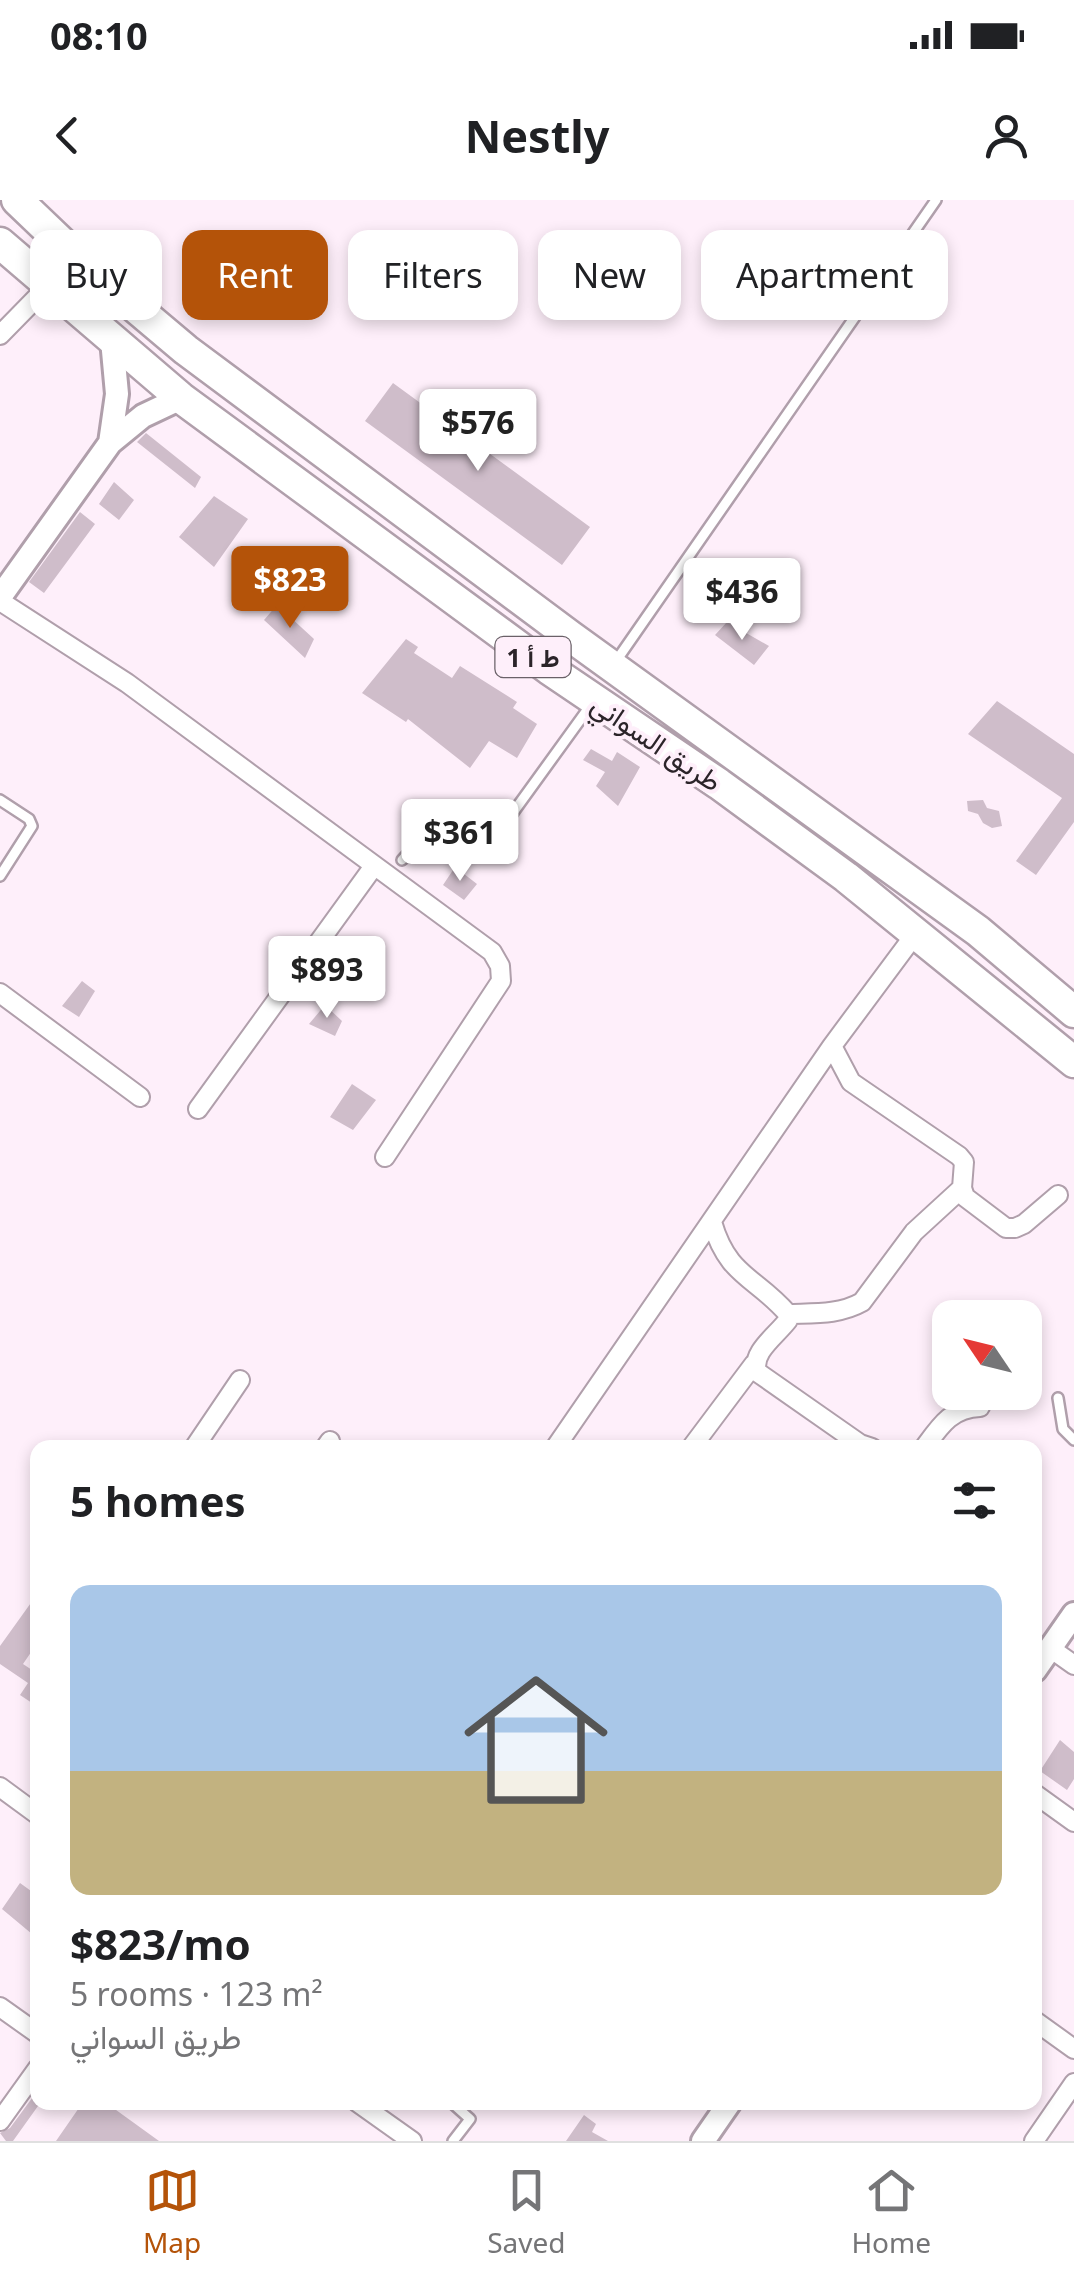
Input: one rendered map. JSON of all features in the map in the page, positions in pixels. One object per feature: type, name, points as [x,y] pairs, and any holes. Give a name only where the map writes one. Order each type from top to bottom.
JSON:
[{"type":"highway","name":"طريق السواني","points":[[16,200],[186,350],[978,932],[1074,1012]]},
{"type":"highway","name":"طريق السواني","points":[[0,243],[30,269]]},
{"type":"highway","name":"طريق السواني","points":[[89,320],[181,398],[595,700],[735,796],[916,933],[1074,1062]]},
{"type":"main road","points":[[110,443],[117,394],[112,340]]},
{"type":"main road","points":[[0,599],[110,443],[144,416],[181,398]]},
{"type":"main road","points":[[1042,1654],[1074,1614]]},
{"type":"main road","points":[[702,2141],[724,2110]]},
{"type":"street","points":[[0,335],[30,304]]},
{"type":"street","points":[[0,599],[127,684],[492,952],[500,966],[501,981],[385,1157]]},
{"type":"street","points":[[198,1109],[374,866]]},
{"type":"street","points":[[561,1440],[832,1046],[916,933]]},
{"type":"street","points":[[0,993],[140,1097]]},
{"type":"street","points":[[832,1046],[850,1082],[959,1156],[964,1166],[965,1197],[1006,1228],[1015,1228],[1058,1195]]},
{"type":"street","points":[[712,1222],[719,1245],[732,1264],[788,1314],[830,1313],[862,1302],[914,1232],[962,1188]]},
{"type":"street","points":[[697,1440],[756,1356],[788,1320],[788,1314]]},
{"type":"street","points":[[754,1364],[765,1380],[854,1440]]},
{"type":"street","points":[[199,1440],[240,1380]]},
{"type":"street","points":[[931,1440],[955,1412],[965,1410]]},
{"type":"street","points":[[1042,1655],[1074,1665]]},
{"type":"street","points":[[0,1787],[30,1809]]},
{"type":"street","points":[[1042,1799],[1074,1822]]},
{"type":"street","points":[[0,2006],[30,2028]]},
{"type":"street","points":[[1042,2026],[1074,2049]]},
{"type":"street","points":[[0,2121],[30,2079]]},
{"type":"street","points":[[1034,2141],[1074,2083]]},
{"type":"street","points":[[368,2110],[406,2139]]},
{"type":"lane","points":[[612,666],[936,200]]},
{"type":"lane","points":[[402,860],[431,829],[440,829],[474,847],[491,843],[595,700]]},
{"type":"lane","points":[[0,800],[29,819],[32,826],[0,876]]},
{"type":"lane","points":[[1058,1398],[1063,1429],[1074,1440]]},
{"type":"lane","points":[[453,2141],[470,2119],[460,2110]]},
{"type":"building","points":[[393,383],[590,527],[562,565],[365,421]]},
{"type":"building","points":[[146,433],[201,477],[195,488],[137,442]]},
{"type":"building","points":[[114,482],[134,500],[119,520],[99,504]]},
{"type":"building","points":[[214,496],[248,519],[214,567],[179,537]]},
{"type":"building","points":[[80,512],[95,524],[44,593],[29,582]]},
{"type":"building","points":[[277,605],[314,639],[305,658],[264,620]]},
{"type":"building","points":[[727,622],[769,646],[754,665],[715,635]]},
{"type":"building","points":[[406,639],[418,647],[414,653],[452,678],[460,666],[517,702],[513,708],[537,724],[517,758],[489,741],[470,768],[408,719],[406,722],[362,693]]},
{"type":"building","points":[[997,701],[1074,754],[1074,822],[1036,875],[1016,861],[1062,798],[968,734]]},
{"type":"building","points":[[591,749],[612,761],[617,752],[640,767],[618,806],[596,786],[605,772],[583,760]]},
{"type":"building","points":[[983,800],[987,808],[999,811],[1002,826],[992,828],[978,814],[968,811],[967,801]]},
{"type":"building","points":[[455,867],[477,884],[464,900],[443,885]]},
{"type":"building","points":[[82,981],[95,991],[79,1017],[62,1006]]},
{"type":"building","points":[[325,1005],[342,1021],[335,1036],[309,1024]]},
{"type":"building","points":[[352,1084],[376,1100],[353,1130],[330,1117]]},
{"type":"building","points":[[30,1604],[30,1654],[23,1664],[30,1669],[30,1702],[20,1695],[28,1683],[0,1664],[0,1646]]},
{"type":"building","points":[[1060,1740],[1074,1752],[1074,1779],[1067,1790],[1042,1772]]},
{"type":"building","points":[[20,1883],[30,1890],[30,1932],[2,1909]]},
{"type":"building","points":[[30,2101],[30,2110],[35,2110],[13,2141],[6,2141],[0,2133],[10,2128]]},
{"type":"building","points":[[77,2110],[116,2110],[159,2141],[56,2141]]},
{"type":"building","points":[[584,2115],[596,2124],[592,2132],[608,2141],[566,2141]]}]
